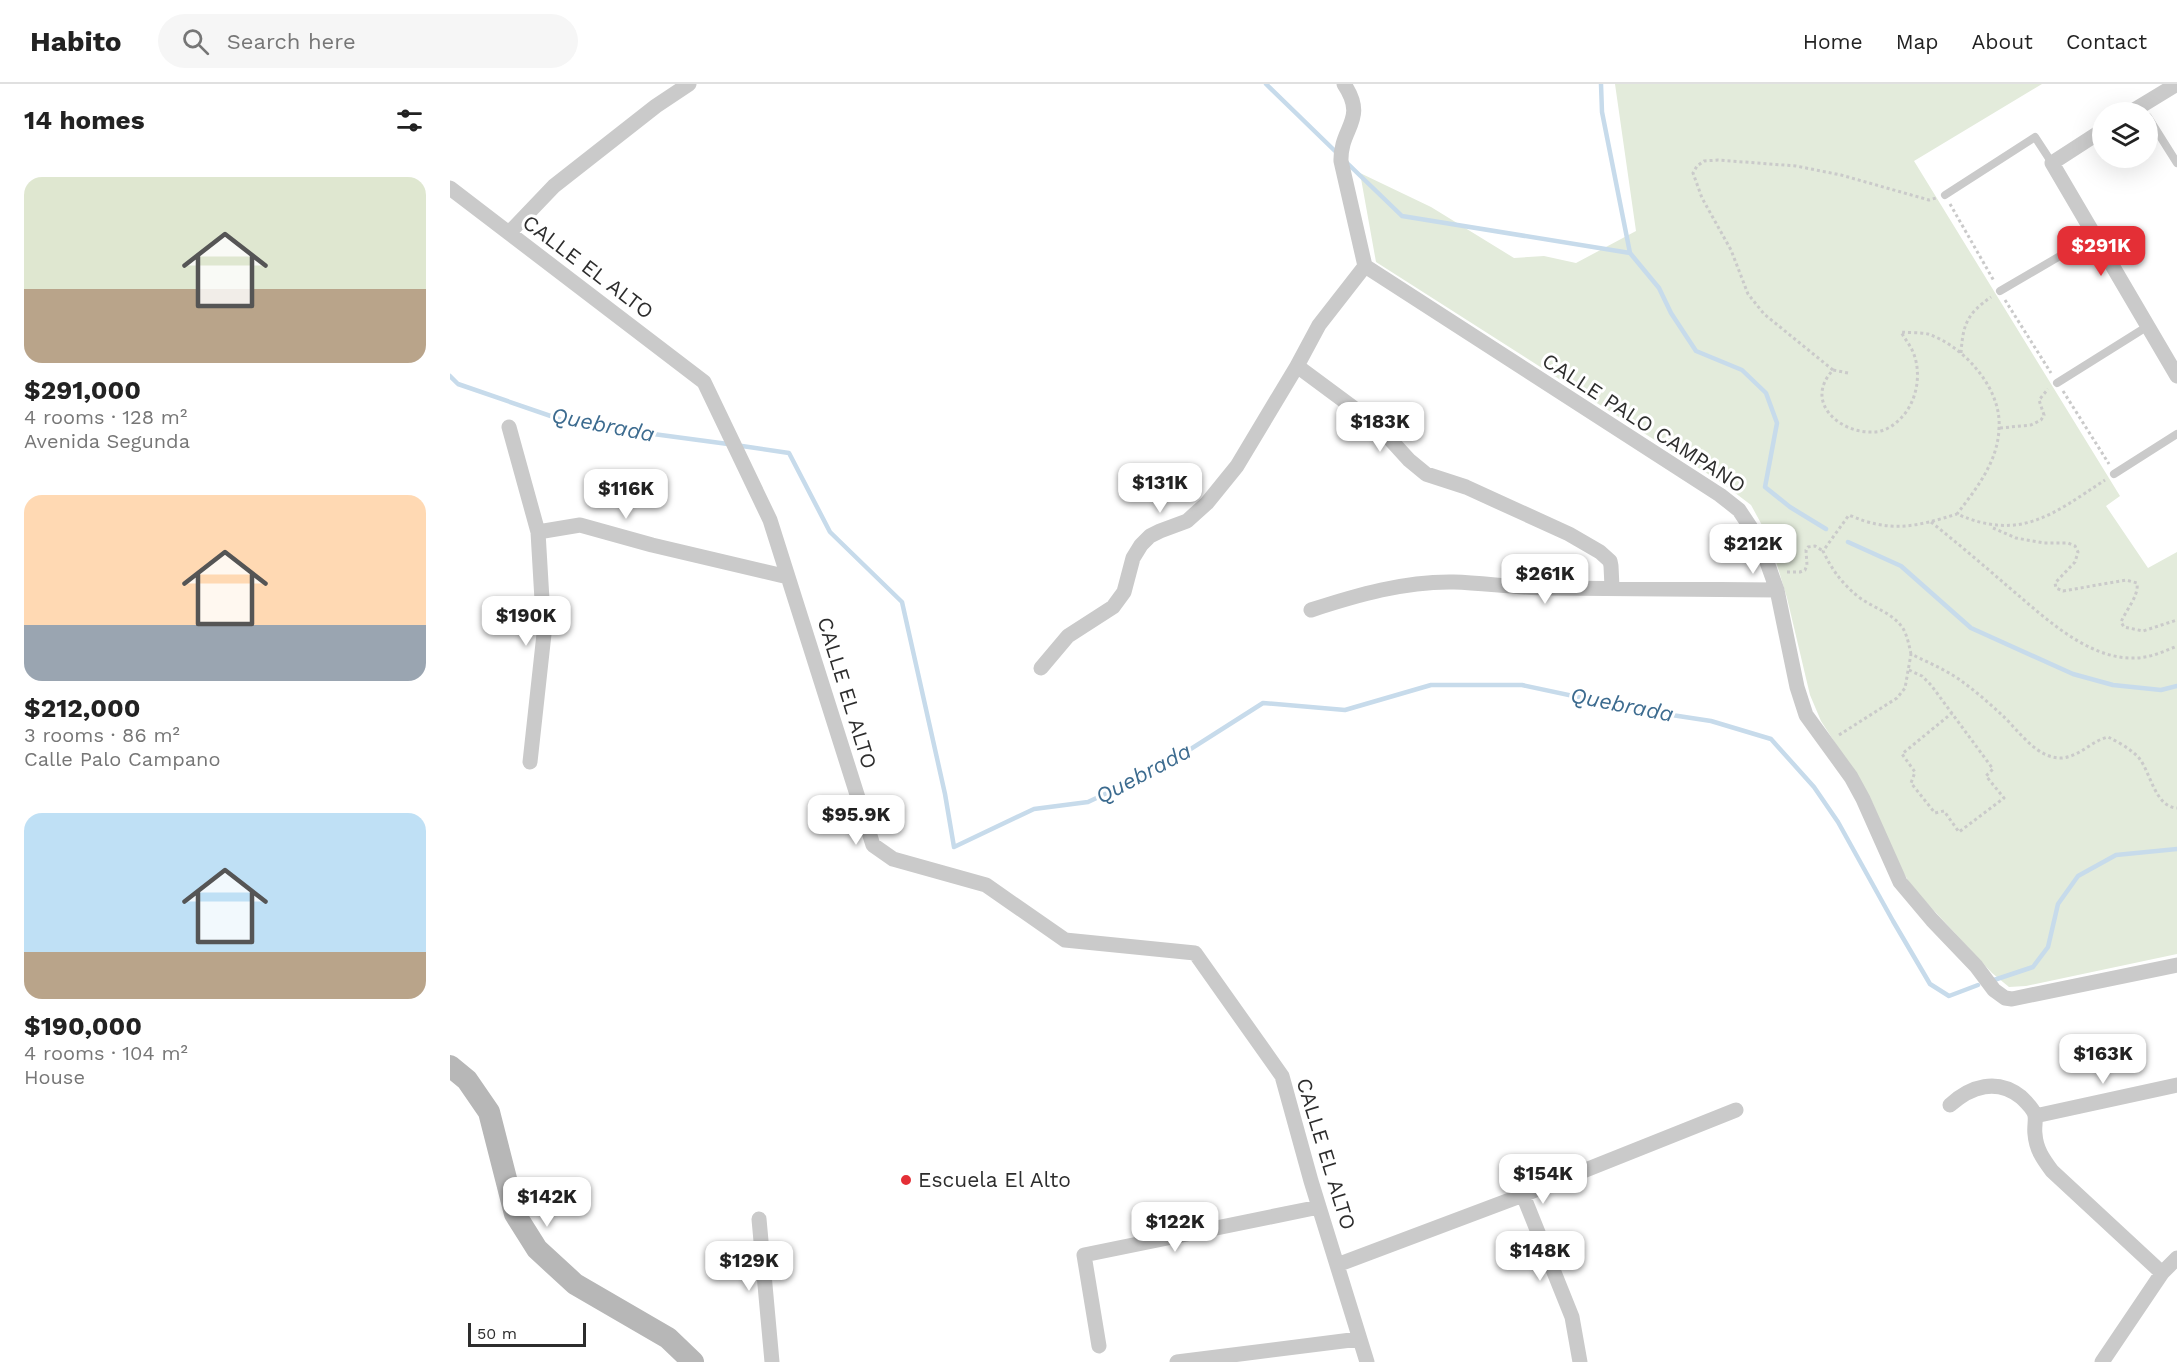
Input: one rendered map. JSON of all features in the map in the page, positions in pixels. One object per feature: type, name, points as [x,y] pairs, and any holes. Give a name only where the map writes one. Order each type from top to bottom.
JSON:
[{"type":"main road","points":[[450,1066],[467,1080],[489,1112],[515,1214],[537,1249],[575,1284],[668,1338],[693,1362]]},
{"type":"street","points":[[509,233],[554,186],[656,106],[689,84]]},
{"type":"street","points":[[1041,668],[1068,636],[1113,607],[1124,592],[1133,558],[1150,536],[1186,521],[1207,503],[1237,466],[1319,325],[1365,266],[1341,161],[1340,150],[1355,112],[1354,103],[1344,84]]},
{"type":"street","points":[[2154,102],[2177,84]]},
{"type":"street","points":[[2092,137],[2052,163],[2177,376]]},
{"type":"street","name":"CALLE EL ALTO","points":[[450,188],[704,382],[770,520],[873,845],[893,859],[986,885],[1065,940],[1195,953],[1282,1076],[1319,1207],[1367,1362]]},
{"type":"street","name":"CALLE PALO CAMPANO","points":[[1365,266],[1739,510],[1753,530],[1770,571],[1806,715],[1851,777],[1895,873],[1907,892],[1976,966],[1999,995],[2012,999],[2177,965]]},
{"type":"street","points":[[1297,366],[1378,426],[1409,460],[1426,474],[1466,487],[1569,534],[1600,552],[1611,566],[1612,587]]},
{"type":"street","points":[[509,427],[538,532],[544,634],[530,762]]},
{"type":"street","points":[[538,532],[580,525],[652,545],[788,577]]},
{"type":"street","points":[[1311,609],[1362,594],[1407,586],[1452,582],[1547,588],[1776,590]]},
{"type":"street","points":[[1950,1105],[1962,1094],[1988,1085],[2002,1087],[2015,1093],[2028,1104],[2035,1116],[2036,1145],[2052,1171],[2162,1273]]},
{"type":"street","points":[[2035,1116],[2177,1085]]},
{"type":"street","points":[[1337,1265],[1523,1195],[1736,1110]]},
{"type":"street","points":[[1523,1195],[1572,1317],[1580,1362]]},
{"type":"street","points":[[1099,1346],[1084,1255],[1319,1207]]},
{"type":"street","points":[[759,1219],[772,1362]]},
{"type":"street","points":[[2102,1362],[2162,1273],[2177,1258]]},
{"type":"street","points":[[1177,1362],[1359,1339]]},
{"type":"lane","points":[[2158,136],[2177,163]]},
{"type":"lane","points":[[1945,195],[2035,137],[2052,163]]},
{"type":"lane","points":[[2000,291],[2096,235]]},
{"type":"lane","points":[[2057,383],[2148,326]]},
{"type":"lane","points":[[2114,474],[2177,434]]},
{"type":"path","points":[[1848,373],[1833,370],[1764,314],[1748,294],[1731,250],[1702,198],[1693,173],[1704,161],[1718,159],[1796,166],[1929,200],[1945,195],[2000,291],[2114,474],[2064,506],[2035,521],[1998,527],[1957,514]]},
{"type":"path","points":[[1961,353],[1965,325],[1972,312],[2000,291]]},
{"type":"path","points":[[1823,550],[1849,515],[1864,522],[1896,528],[1931,522],[1957,514],[1978,487],[1992,461],[2000,428],[1996,404],[1986,382],[1969,359],[1953,347],[1927,334],[1901,332],[1914,354],[1918,378],[1915,398],[1907,412],[1895,425],[1876,433],[1861,432],[1838,422],[1828,413],[1822,401],[1823,387],[1833,370]]},
{"type":"path","points":[[2000,428],[2031,425],[2041,420],[2043,415],[2038,400],[2057,383]]},
{"type":"path","points":[[1931,522],[2050,623],[2086,645],[2112,656],[2129,658],[2151,657],[2177,646]]},
{"type":"path","points":[[1986,524],[2016,538],[2044,543],[2068,543],[2075,546],[2078,552],[2075,562],[2055,583],[2056,588],[2063,591],[2126,580],[2137,583],[2138,588],[2134,598],[2121,622],[2124,627],[2143,631],[2177,620]]},
{"type":"path","points":[[1770,571],[1803,571],[1807,568],[1806,550],[1808,547],[1815,546],[1823,550],[1829,564],[1842,582],[1861,598],[1894,618],[1904,630],[1911,654],[1905,688],[1897,698],[1826,743]]},
{"type":"path","points":[[1911,654],[1963,682],[2041,752],[2061,758],[2085,751],[2097,740],[2108,737],[2138,757],[2163,802],[2170,807],[2177,808]]},
{"type":"path","points":[[1909,670],[1922,676],[1952,713],[1993,769],[1986,776],[2004,798],[1959,832],[1944,811],[1935,813],[1911,783],[1915,772],[1902,754],[1952,713]]},
{"type":"green space","points":[[1615,84],[2042,84],[1914,161],[2120,496],[2106,506],[2148,568],[2177,552],[2177,954],[2026,986],[2009,987],[1992,973],[1912,887],[1899,865],[1870,797],[1821,721],[1810,695],[1787,598],[1769,538],[1751,505],[1722,483],[1376,262],[1360,173],[1431,207],[1514,258],[1544,256],[1576,263],[1636,231]]},
{"type":"waterway","points":[[1266,84],[1335,151]]},
{"type":"waterway","points":[[1601,84],[1602,112],[1630,253],[1659,288],[1671,313],[1696,351],[1742,370],[1766,393],[1777,423],[1765,487],[1790,507],[1826,529]]},
{"type":"waterway","points":[[1346,162],[1402,216],[1630,253]]},
{"type":"waterway","name":"Quebrada","points":[[450,376],[458,384],[571,423],[728,444]]},
{"type":"waterway","name":"Quebrada","points":[[742,446],[789,453],[830,532],[902,602],[945,794],[954,847],[1034,809],[1088,802],[1164,766],[1263,703],[1345,710],[1431,685],[1522,685],[1639,710],[1711,721],[1771,739],[1814,787],[1838,822],[1930,984],[1949,996],[1978,985]]},
{"type":"waterway","points":[[1848,542],[1901,566],[1971,628],[2073,674],[2113,685],[2161,690],[2177,686]]},
{"type":"waterway","points":[[1994,980],[2033,967],[2048,947],[2058,904],[2078,876],[2116,855],[2177,849]]},
{"type":"place","name":"Escuela El Alto","points":[[906,1180]]}]
